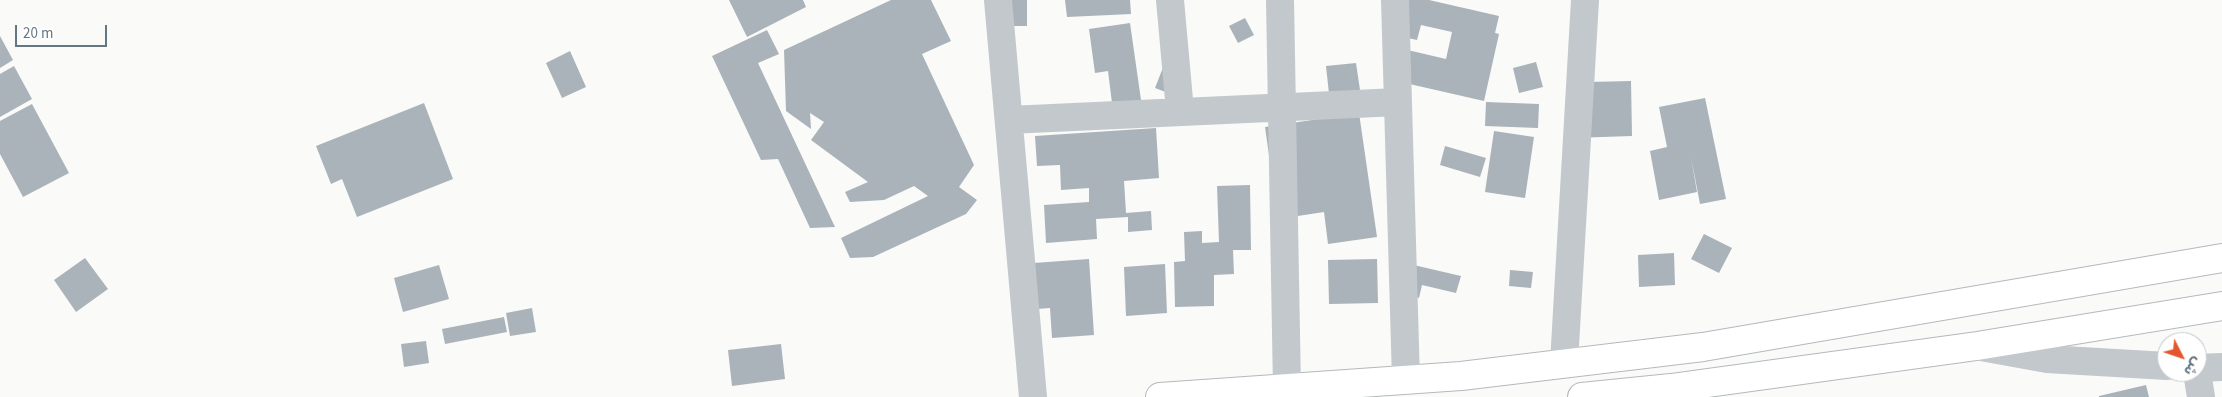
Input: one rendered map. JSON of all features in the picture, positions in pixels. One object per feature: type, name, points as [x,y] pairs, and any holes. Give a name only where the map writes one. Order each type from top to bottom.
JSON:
[{"type":"highway","points":[[1160,397],[1461,376],[1713,345],[2222,258]]},
{"type":"highway","points":[[1582,397],[1672,393],[2222,306]]},
{"type":"street","points":[[998,0],[1033,397]]},
{"type":"street","points":[[1170,0],[1180,112]]},
{"type":"street","points":[[1280,0],[1287,388]]},
{"type":"street","points":[[1395,0],[1406,380]]},
{"type":"street","points":[[1564,363],[1585,0]]},
{"type":"street","points":[[1009,120],[1398,102]]},
{"type":"street","points":[[1977,346],[2047,359],[2157,365]]},
{"type":"street","points":[[2207,368],[2222,367]]},
{"type":"street","points":[[2199,382],[2201,397]]},
{"type":"building","points":[[729,0],[803,0],[806,7],[747,37]]},
{"type":"building","points":[[891,0],[931,0],[951,41],[922,54],[974,165],[959,187],[977,200],[966,214],[873,257],[850,258],[841,238],[928,196],[914,186],[884,200],[850,202],[845,192],[868,182],[811,140],[824,122],[810,113],[811,129],[786,111],[784,50]]},
{"type":"building","points":[[994,0],[1027,0],[1027,26],[994,26]]},
{"type":"building","points":[[1065,0],[1130,0],[1131,14],[1067,17]]},
{"type":"building","points":[[1396,0],[1429,0],[1499,16],[1495,33],[1499,34],[1484,101],[1392,80],[1399,48],[1446,59],[1452,32],[1421,25],[1417,40],[1389,34]]},
{"type":"building","points":[[1245,18],[1254,35],[1238,43],[1229,26]]},
{"type":"building","points":[[1130,23],[1142,107],[1113,111],[1108,71],[1095,73],[1089,29]]},
{"type":"building","points":[[767,30],[779,54],[758,63],[835,227],[810,228],[778,159],[761,160],[712,56]]},
{"type":"building","points":[[0,36],[13,60],[0,68]]},
{"type":"building","points":[[570,51],[586,87],[562,98],[546,63]]},
{"type":"building","points":[[1536,62],[1543,87],[1519,93],[1513,68]]},
{"type":"building","points":[[1356,63],[1360,90],[1329,94],[1326,66]]},
{"type":"building","points":[[1164,65],[1171,94],[1155,88]]},
{"type":"building","points":[[14,66],[32,99],[0,117],[0,74]]},
{"type":"building","points":[[1631,81],[1632,136],[1572,138],[1588,82]]},
{"type":"building","points":[[1705,98],[1726,199],[1700,204],[1691,157],[1697,192],[1659,200],[1650,151],[1667,147],[1659,107]]},
{"type":"building","points":[[1486,102],[1539,104],[1538,128],[1485,126]]},
{"type":"building","points":[[424,103],[453,179],[357,217],[342,179],[331,184],[316,146]]},
{"type":"building","points":[[32,104],[69,173],[23,197],[0,154],[0,121]]},
{"type":"building","points":[[1359,113],[1377,237],[1328,244],[1324,212],[1278,219],[1265,127]]},
{"type":"building","points":[[1156,128],[1159,178],[1124,181],[1126,213],[1151,211],[1152,230],[1128,232],[1128,217],[1096,219],[1097,239],[1046,243],[1044,205],[1089,202],[1089,188],[1061,190],[1060,165],[1037,166],[1035,136]]},
{"type":"building","points":[[1494,131],[1534,137],[1525,198],[1485,192]]},
{"type":"building","points":[[1445,146],[1486,158],[1480,177],[1440,165]]},
{"type":"building","points":[[1250,185],[1251,250],[1233,250],[1234,274],[1214,275],[1214,306],[1175,307],[1174,262],[1185,261],[1184,232],[1202,231],[1202,243],[1219,242],[1217,186]]},
{"type":"building","points":[[1704,234],[1732,248],[1719,273],[1691,259]]},
{"type":"building","points":[[1674,253],[1675,285],[1639,287],[1638,255]]},
{"type":"building","points":[[85,258],[108,289],[76,312],[54,280]]},
{"type":"building","points":[[1089,259],[1094,335],[1052,338],[1050,308],[1023,310],[1020,264]]},
{"type":"building","points":[[1377,259],[1378,303],[1329,304],[1328,260]]},
{"type":"building","points":[[1405,263],[1461,276],[1456,293],[1422,285],[1419,298],[1398,292]]},
{"type":"building","points":[[1165,264],[1167,313],[1126,316],[1124,267]]},
{"type":"building","points":[[439,265],[449,299],[403,312],[394,278]]},
{"type":"building","points":[[1510,270],[1533,272],[1531,288],[1509,286]]},
{"type":"building","points":[[532,308],[536,332],[510,336],[506,313]]},
{"type":"building","points":[[504,317],[507,332],[445,344],[442,329]]},
{"type":"building","points":[[426,341],[429,363],[404,367],[401,344]]},
{"type":"building","points":[[781,344],[785,379],[732,386],[728,350]]},
{"type":"building","points":[[2146,385],[2149,397],[2099,397],[2099,396]]}]
